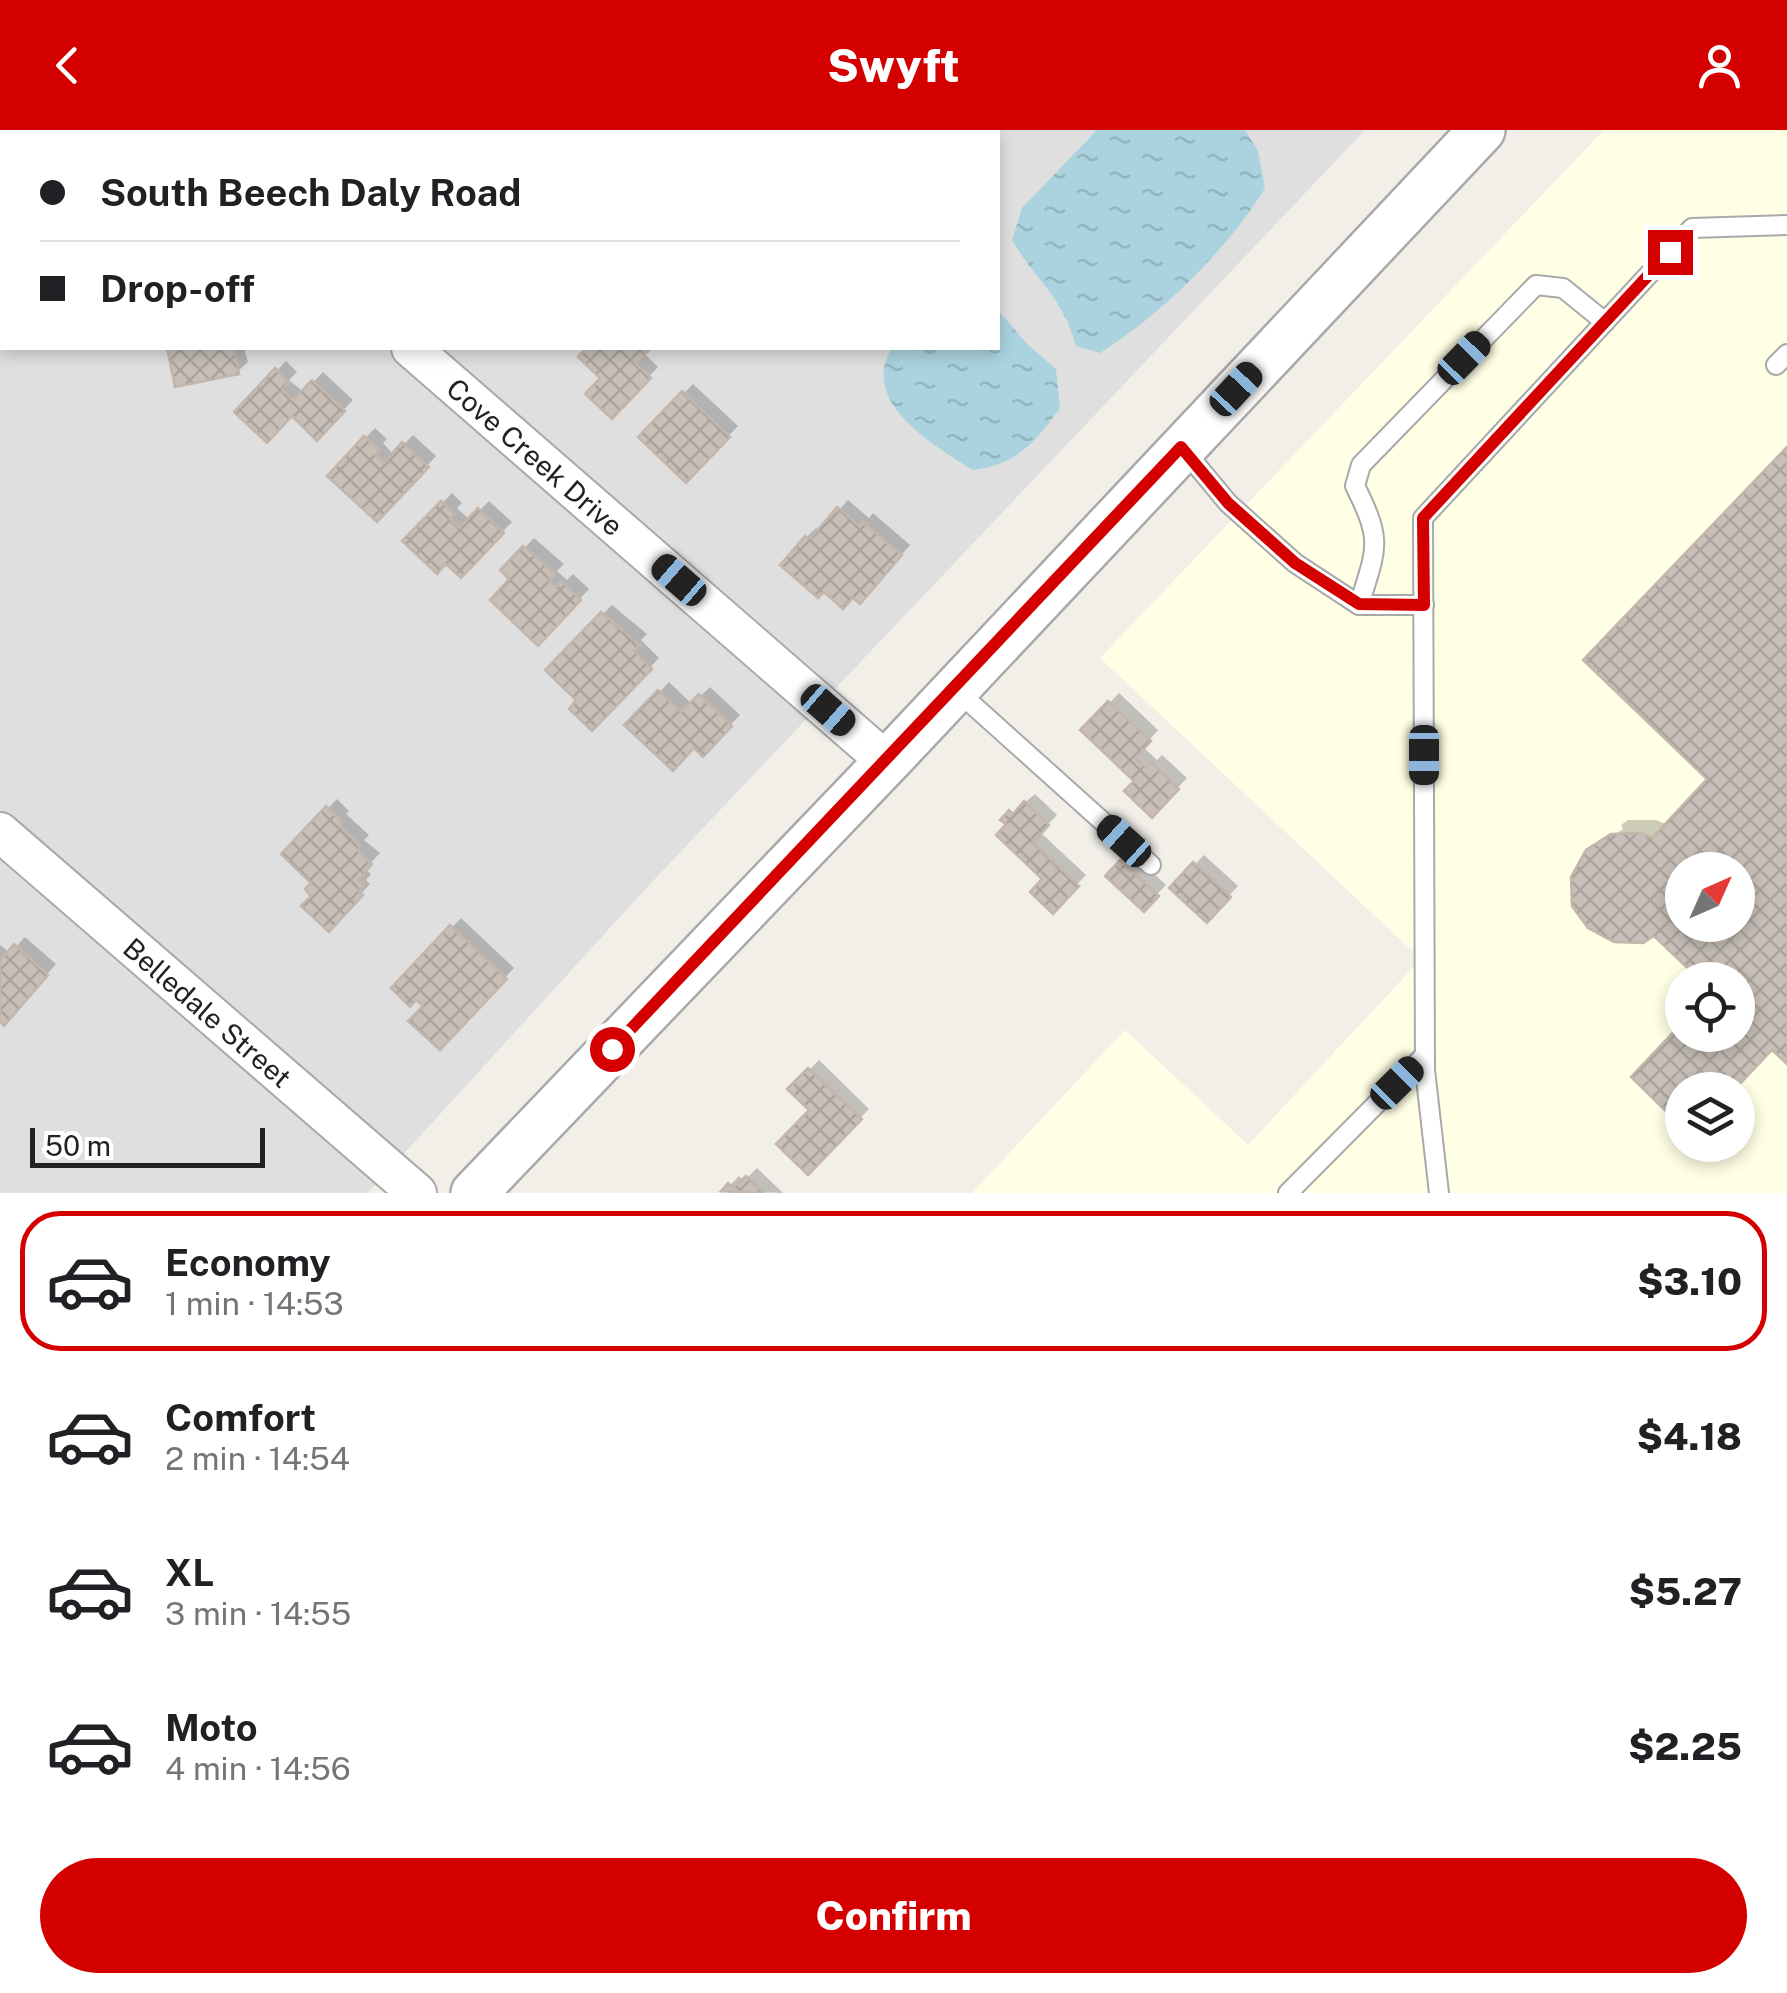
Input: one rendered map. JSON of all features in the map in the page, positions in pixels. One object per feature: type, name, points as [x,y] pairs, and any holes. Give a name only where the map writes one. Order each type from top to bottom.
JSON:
[{"type":"street","points":[[474,1193],[887,762],[1482,130]]},
{"type":"street","name":"Cove Creek Drive","points":[[413,350],[887,762]]},
{"type":"street","name":"Belledale Street","points":[[0,832],[417,1193]]},
{"type":"lane","points":[[1439,1193],[1424,1056],[1423,518],[1692,228],[1787,225]]},
{"type":"lane","points":[[1359,604],[1377,548],[1370,516],[1355,486],[1361,465],[1536,285],[1564,288],[1605,322]]},
{"type":"lane","points":[[1181,447],[1228,503],[1295,563],[1359,604],[1424,605]]},
{"type":"lane","points":[[955,689],[1151,865]]},
{"type":"lane","points":[[1288,1193],[1424,1056]]},
{"type":"shaded area","points":[[1000,130],[1365,130],[651,883],[368,1193],[0,1193],[0,350],[1000,350]]},
{"type":"shaded area","points":[[1604,130],[1787,130],[1787,1193],[972,1193],[1125,1030],[1248,1145],[1421,959],[1100,658]]},
{"type":"water","points":[[1097,130],[1245,130],[1258,151],[1265,188],[1232,234],[1192,279],[1146,320],[1100,353],[1076,346],[1064,314],[1012,240],[1022,208]]},
{"type":"water","points":[[1000,312],[1028,345],[1056,369],[1060,408],[1024,450],[1002,463],[973,470],[906,420],[885,386],[884,368],[891,350],[1000,350]]},
{"type":"building","points":[[167,350],[234,350],[239,374],[175,387]]},
{"type":"building","points":[[584,350],[649,350],[636,364],[651,378],[612,419],[585,394],[600,378],[578,357]]},
{"type":"building","points":[[275,368],[289,382],[282,390],[293,400],[312,380],[345,411],[317,441],[292,416],[267,443],[234,412]]},
{"type":"building","points":[[682,391],[730,437],[686,483],[638,437]]},
{"type":"building","points":[[364,436],[380,450],[375,454],[384,463],[402,442],[429,467],[377,522],[327,476]]},
{"type":"building","points":[[1787,447],[1787,1064],[1772,1050],[1751,1072],[1665,1072],[1665,1110],[1631,1077],[1665,1041],[1665,1052],[1755,1052],[1755,962],[1681,962],[1654,936],[1643,943],[1614,942],[1588,928],[1572,906],[1571,877],[1586,850],[1611,834],[1641,833],[1652,838],[1707,779],[1583,660]]},
{"type":"building","points":[[441,501],[455,514],[450,519],[459,528],[478,508],[504,533],[461,578],[446,564],[437,574],[402,541]]},
{"type":"building","points":[[837,507],[858,525],[862,521],[902,555],[860,604],[853,598],[843,609],[824,592],[818,598],[780,565],[805,536],[810,539]]},
{"type":"building","points":[[523,546],[556,574],[549,581],[556,587],[562,581],[581,600],[538,646],[490,600],[509,579],[500,570]]},
{"type":"building","points":[[601,612],[640,645],[634,651],[652,669],[592,731],[569,709],[576,700],[545,670]]},
{"type":"building","points":[[658,690],[681,712],[699,694],[732,726],[703,757],[694,748],[673,771],[624,725]]},
{"type":"building","points":[[1108,701],[1151,741],[1135,758],[1146,768],[1151,762],[1179,789],[1152,818],[1124,791],[1134,781],[1080,730]]},
{"type":"building","points":[[1024,801],[1049,825],[1033,843],[1079,886],[1053,914],[1030,892],[1042,879],[996,835],[1006,824],[1000,820],[1009,810],[1013,814]]},
{"type":"building","points":[[326,806],[361,846],[357,850],[372,864],[358,880],[364,885],[359,891],[363,895],[329,932],[301,906],[311,896],[305,889],[311,883],[281,854]]},
{"type":"building","points":[[1120,860],[1159,896],[1144,912],[1105,876]]},
{"type":"building","points":[[1193,862],[1231,897],[1207,923],[1169,888]]},
{"type":"building","points":[[450,925],[507,979],[440,1050],[408,1021],[423,1006],[416,1000],[410,1007],[391,988]]},
{"type":"building","points":[[14,944],[48,975],[4,1026],[0,1022],[0,961]]},
{"type":"building","points":[[808,1068],[862,1119],[808,1175],[776,1144],[809,1110],[787,1089]]},
{"type":"building","points":[[746,1176],[764,1193],[721,1191],[728,1183],[733,1188]]},
{"type":"route","points":[[612,1049],[1181,447],[1228,503],[1295,563],[1359,604],[1424,605],[1423,518],[1670,252]]}]
